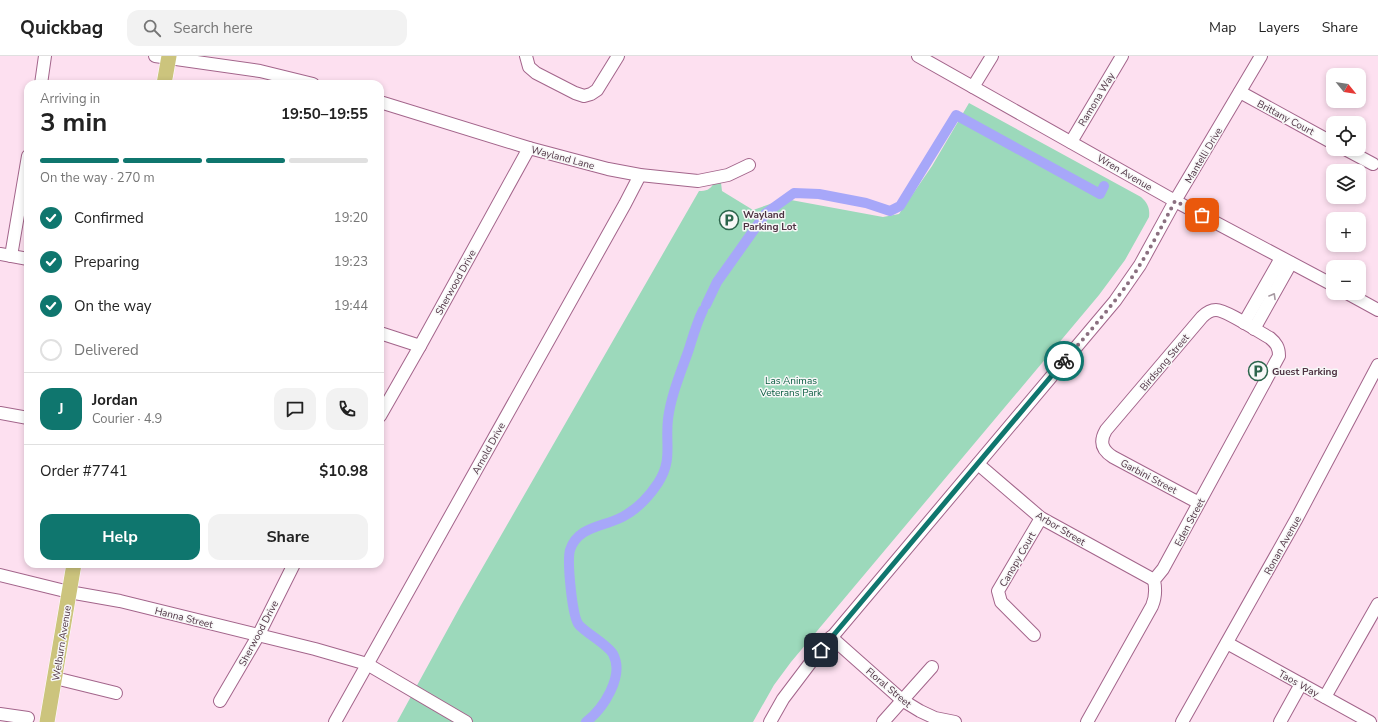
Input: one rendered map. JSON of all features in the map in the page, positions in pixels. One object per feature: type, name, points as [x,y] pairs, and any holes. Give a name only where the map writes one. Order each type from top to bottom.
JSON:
[{"type":"main road","points":[[164,80],[165,57]]},
{"type":"main road","name":"Welburn Avenue","points":[[48,722],[73,568]]},
{"type":"street","points":[[41,80],[45,56]]},
{"type":"street","points":[[526,56],[529,67],[580,95],[591,94],[598,90],[618,56]]},
{"type":"street","name":"Wren Avenue","points":[[918,56],[1175,201],[1326,281]]},
{"type":"street","points":[[973,87],[992,56]]},
{"type":"street","name":"Ramona Way","points":[[1070,142],[1122,56]]},
{"type":"street","name":"Mantelli Drive","points":[[770,722],[796,680],[1115,301],[1140,265],[1175,201],[1261,56]]},
{"type":"street","points":[[165,57],[260,71],[297,80]]},
{"type":"street","name":"Brittany Court","points":[[1240,92],[1326,139]]},
{"type":"street","name":"Wayland Lane","points":[[384,103],[529,148],[608,169],[698,181],[728,175],[749,165]]},
{"type":"street","name":"Sherwood Drive","points":[[384,409],[529,148]]},
{"type":"street","points":[[1358,156],[1373,164]]},
{"type":"street","points":[[24,173],[5,255],[24,258]]},
{"type":"street","name":"Arnold Drive","points":[[335,722],[622,210],[640,174]]},
{"type":"street","points":[[1249,326],[1286,260]]},
{"type":"street","points":[[1360,300],[1378,310]]},
{"type":"street","name":"Birdsong Street","points":[[1102,445],[1103,435],[1106,430],[1207,312],[1221,310],[1249,326]]},
{"type":"street","name":"Eden Street","points":[[1154,580],[1163,569],[1279,356],[1279,349],[1275,342],[1249,326]]},
{"type":"street","points":[[384,334],[420,346]]},
{"type":"street","name":"Ronan Avenue","points":[[1182,722],[1297,518],[1378,365]]},
{"type":"street","points":[[0,413],[24,417]]},
{"type":"street","name":"Garbini Street","points":[[1102,445],[1108,454],[1113,457],[1199,503]]},
{"type":"street","name":"Arbor Street","points":[[978,464],[1041,518],[1154,580]]},
{"type":"street","name":"Canopy Court","points":[[1034,635],[1001,602],[998,591],[1041,518]]},
{"type":"street","name":"Sherwood Drive","points":[[220,701],[258,636],[292,568]]},
{"type":"street","name":"Hanna Street","points":[[0,576],[69,592],[120,601],[315,649],[367,664],[466,722]]},
{"type":"street","points":[[1087,722],[1152,606],[1156,590],[1154,580]]},
{"type":"street","points":[[1326,697],[1378,604]]},
{"type":"street","name":"Floral Street","points":[[831,638],[902,700],[935,718],[955,722]]},
{"type":"street","name":"Taos Way","points":[[1227,643],[1370,722]]},
{"type":"street","points":[[883,722],[932,666]]},
{"type":"street","points":[[55,678],[116,693]]},
{"type":"street","points":[[1280,722],[1301,684]]},
{"type":"street","points":[[0,714],[28,718]]},
{"type":"green space","name":"Las Animas Veterans Park","points":[[969,103],[1141,197],[1148,206],[1149,217],[1125,260],[1099,295],[791,662],[774,685],[753,722],[397,722],[461,605],[699,191],[708,190],[714,183],[721,183],[722,191],[753,210],[776,202],[791,200],[883,217],[899,214],[932,166]]},
{"type":"waterway","points":[[706,305],[717,282],[766,213],[794,193],[819,194],[866,203],[890,211],[900,206],[956,115],[1100,194],[1104,186]]},
{"type":"waterway","points":[[586,722],[605,701],[614,682],[616,663],[610,650],[582,628],[576,620],[571,589],[569,565],[570,550],[578,537],[590,529],[618,519],[635,508],[650,494],[663,475],[668,452],[667,428],[671,401],[695,329],[703,310]]},
{"type":"way so far","points":[[1064,361],[1115,301],[1140,265],[1175,201],[1202,215]]},
{"type":"place","name":"Wayland Parking Lot","points":[[729,220]]},
{"type":"place","name":"Guest Parking","points":[[1258,371]]},
{"type":"route","points":[[821,650],[1064,361]]}]
